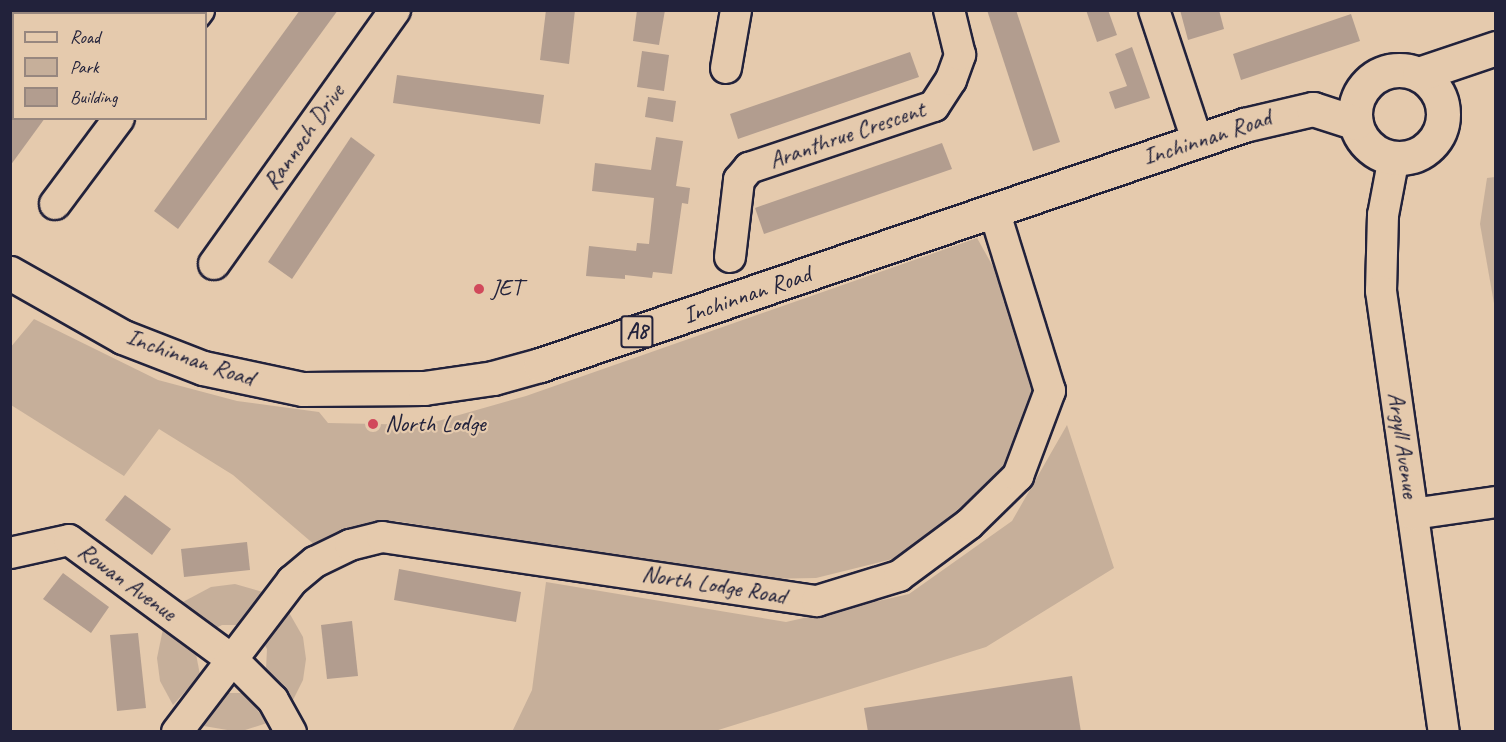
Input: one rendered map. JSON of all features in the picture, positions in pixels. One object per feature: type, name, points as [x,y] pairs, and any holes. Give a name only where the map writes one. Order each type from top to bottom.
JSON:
[{"type":"main road","points":[[1419,74],[1437,92],[1442,105],[1439,132],[1432,143],[1408,157],[1394,158],[1366,142],[1358,107],[1380,74],[1393,70],[1419,74],[1496,49]]},
{"type":"main road","points":[[1442,105],[1496,49]]},
{"type":"main road","name":"Inchinnan Road","points":[[10,273],[69,308],[161,353],[261,383],[336,391],[424,388],[493,378],[540,365],[1197,140],[1313,109],[1358,107]]},
{"type":"street","name":"Rannoch Drive","points":[[214,264],[395,10]]},
{"type":"street","points":[[726,68],[736,10]]},
{"type":"street","name":"Aranthrue Crescent","points":[[730,257],[739,180],[749,168],[934,106],[951,80],[960,55],[948,10]]},
{"type":"street","points":[[1154,10],[1197,140]]},
{"type":"street","points":[[55,204],[118,120]]},
{"type":"street","name":"Argyll Avenue","points":[[1394,158],[1383,215],[1381,291],[1444,732]]},
{"type":"street","name":"North Lodge Road","points":[[177,732],[234,661],[292,581],[315,562],[350,545],[382,537],[817,601],[899,576],[969,524],[1018,476],[1050,391],[994,210]]},
{"type":"street","points":[[1413,514],[1496,502]]},
{"type":"street","name":"Rowan Avenue","points":[[10,553],[69,540],[234,661],[273,700],[291,732]]},
{"type":"green space","points":[[1496,177],[1495,309],[1480,224],[1487,178]]},
{"type":"green space","points":[[977,238],[995,270],[1030,370],[1036,402],[1015,460],[978,506],[909,555],[816,578],[756,579],[396,521],[354,528],[316,546],[233,475],[159,429],[124,476],[11,405],[10,348],[34,319],[158,380],[237,401],[319,412],[328,423],[424,425],[526,396]]},
{"type":"green space","points":[[1067,425],[1114,568],[986,647],[715,731],[512,732],[532,690],[546,582],[786,622],[909,594],[1012,521]]},
{"type":"green space","points":[[235,584],[270,594],[245,625],[222,625],[212,630],[181,603],[211,587]]},
{"type":"green space","points":[[287,609],[303,637],[306,659],[303,680],[293,700],[266,669],[267,649],[262,640]]},
{"type":"green space","points":[[163,629],[196,654],[200,675],[173,705],[160,681],[157,658]]},
{"type":"green space","points":[[222,693],[245,693],[267,723],[239,732],[198,725]]},
{"type":"building","points":[[300,10],[338,10],[178,229],[154,211]]},
{"type":"building","points":[[546,10],[575,10],[569,64],[540,60]]},
{"type":"building","points":[[637,10],[665,10],[659,45],[633,41]]},
{"type":"building","points":[[987,10],[1016,10],[1060,142],[1033,151]]},
{"type":"building","points":[[1086,10],[1108,10],[1117,35],[1097,42]]},
{"type":"building","points":[[1180,10],[1219,10],[1224,29],[1188,40]]},
{"type":"building","points":[[1351,14],[1360,41],[1241,80],[1233,54]]},
{"type":"building","points":[[1132,47],[1150,98],[1115,109],[1109,92],[1127,86],[1115,54]]},
{"type":"building","points":[[642,51],[669,55],[664,91],[637,87]]},
{"type":"building","points":[[910,52],[919,77],[738,139],[730,114]]},
{"type":"building","points":[[397,75],[544,95],[540,124],[393,103]]},
{"type":"building","points":[[648,97],[676,101],[673,122],[645,117]]},
{"type":"building","points":[[10,118],[12,120],[44,120],[10,166]]},
{"type":"building","points":[[351,137],[375,155],[292,279],[268,262]]},
{"type":"building","points":[[656,137],[683,141],[676,186],[690,188],[688,204],[682,203],[672,274],[653,272],[652,278],[625,275],[625,279],[586,276],[589,246],[636,251],[637,243],[649,244],[654,198],[592,191],[595,163],[651,170]]},
{"type":"building","points":[[942,143],[952,169],[764,234],[755,208]]},
{"type":"building","points":[[125,495],[171,529],[152,555],[105,520]]},
{"type":"building","points":[[247,542],[250,570],[184,577],[181,549]]},
{"type":"building","points":[[399,569],[521,592],[516,622],[394,600]]},
{"type":"building","points":[[63,573],[109,607],[91,633],[43,599]]},
{"type":"building","points":[[352,621],[358,676],[327,679],[321,625]]},
{"type":"building","points":[[138,633],[146,708],[117,711],[110,635]]},
{"type":"building","points":[[1072,676],[1081,732],[868,732],[864,708]]},
{"type":"place","name":"JET","points":[[479,289]]},
{"type":"place","name":"North Lodge","points":[[373,424]]}]
